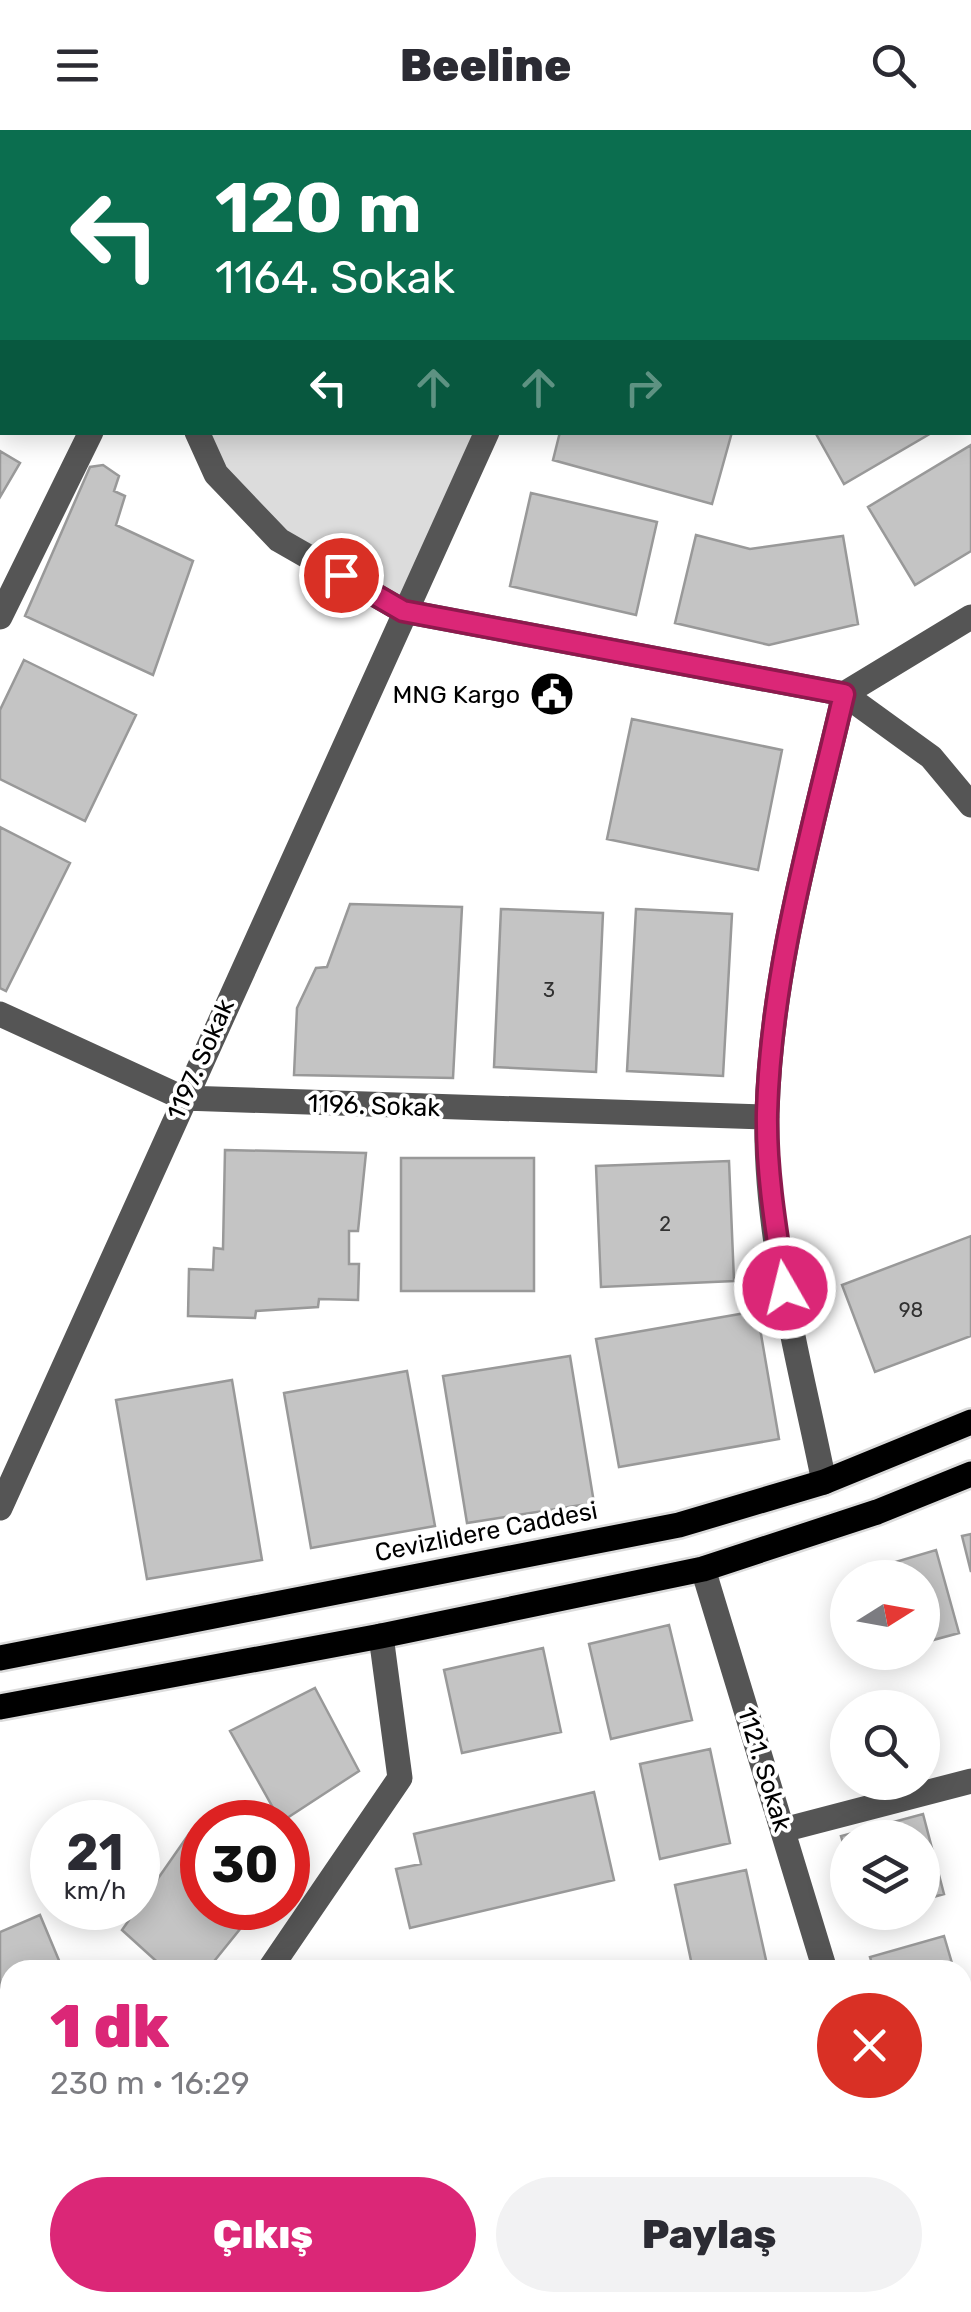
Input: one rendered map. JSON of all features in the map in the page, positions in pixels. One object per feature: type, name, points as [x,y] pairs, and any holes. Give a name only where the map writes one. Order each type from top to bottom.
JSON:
[{"type":"main road","name":"Cevizlidere Caddesi","points":[[0,1658],[679,1525],[824,1482],[971,1422]]},
{"type":"main road","points":[[0,1707],[381,1636],[704,1568],[877,1512],[971,1474]]},
{"type":"street","points":[[0,616],[90,435]]},
{"type":"street","points":[[198,435],[216,474],[279,540],[403,611],[844,694],[931,757],[971,806]]},
{"type":"street","name":"1197. Sokak","points":[[0,1508],[486,435]]},
{"type":"street","points":[[824,1482],[772,1202],[767,1117],[778,978],[844,694],[971,617]]},
{"type":"street","name":"1196. Sokak","points":[[0,1014],[183,1098],[767,1117]]},
{"type":"street","name":"1121. Sokak","points":[[704,1568],[823,1960]]},
{"type":"street","points":[[276,1960],[400,1778],[381,1636]]},
{"type":"street","points":[[783,1830],[971,1781]]},
{"type":"shaded area","points":[[199,435],[486,435],[403,611],[279,540]]},
{"type":"building","points":[[559,435],[731,435],[712,504],[553,460]]},
{"type":"building","points":[[817,435],[928,435],[844,484]]},
{"type":"building","points":[[971,445],[971,551],[915,585],[868,507]]},
{"type":"building","points":[[0,451],[20,463],[0,497]]},
{"type":"building","points":[[103,465],[119,476],[114,491],[125,496],[116,525],[193,561],[153,675],[25,616],[90,467]]},
{"type":"building","points":[[531,493],[657,522],[636,615],[510,586]]},
{"type":"building","points":[[696,535],[750,549],[843,536],[858,624],[769,645],[675,623]]},
{"type":"building","points":[[24,660],[136,715],[85,821],[0,779],[0,710]]},
{"type":"building","points":[[632,719],[782,750],[758,870],[607,839]]},
{"type":"building","points":[[0,827],[70,863],[6,991],[0,988]]},
{"type":"building","points":[[350,904],[462,907],[453,1078],[294,1075],[297,1008],[316,968],[327,967]]},
{"type":"building","points":[[501,909],[603,913],[596,1072],[494,1067]]},
{"type":"building","points":[[636,909],[732,914],[723,1076],[627,1071]]},
{"type":"building","points":[[225,1150],[366,1153],[358,1231],[349,1231],[349,1264],[359,1264],[358,1300],[319,1299],[318,1307],[256,1311],[255,1318],[188,1316],[189,1269],[213,1270],[214,1248],[223,1249]]},
{"type":"building","points":[[401,1158],[534,1158],[534,1291],[401,1291]]},
{"type":"building","points":[[729,1161],[734,1281],[601,1287],[596,1166]]},
{"type":"building","points":[[971,1236],[971,1336],[875,1372],[842,1285]]},
{"type":"building","points":[[757,1311],[779,1439],[619,1467],[596,1339]]},
{"type":"building","points":[[570,1356],[594,1503],[467,1523],[443,1376]]},
{"type":"building","points":[[407,1371],[435,1526],[311,1548],[284,1393]]},
{"type":"building","points":[[232,1380],[262,1560],[147,1579],[116,1400]]},
{"type":"building","points":[[971,1534],[971,1572],[962,1536]]},
{"type":"building","points":[[936,1550],[939,1560],[902,1560]]},
{"type":"building","points":[[940,1564],[959,1633],[940,1638]]},
{"type":"building","points":[[669,1625],[692,1720],[611,1739],[589,1644]]},
{"type":"building","points":[[543,1648],[561,1732],[462,1753],[444,1670]]},
{"type":"building","points":[[315,1688],[359,1771],[310,1803],[310,1800],[269,1800],[230,1731]]},
{"type":"building","points":[[710,1749],[730,1843],[660,1859],[640,1764]]},
{"type":"building","points":[[594,1792],[614,1880],[410,1928],[396,1869],[421,1864],[414,1834]]},
{"type":"building","points":[[923,1814],[925,1820],[901,1820]]},
{"type":"building","points":[[180,1847],[180,1930],[239,1930],[215,1960],[155,1960],[122,1930],[160,1930],[160,1876]]},
{"type":"building","points":[[746,1870],[766,1960],[691,1960],[675,1885]]},
{"type":"building","points":[[30,1919],[30,1930],[46,1930],[59,1960],[0,1960],[0,1932]]},
{"type":"building","points":[[944,1936],[951,1960],[871,1960],[870,1957]]},
{"type":"place","name":"MNG Kargo","points":[[552,694]]},
{"type":"route","points":[[341,575],[403,611],[844,694],[778,978],[771,1046],[767,1117],[772,1202],[785,1288]]}]
